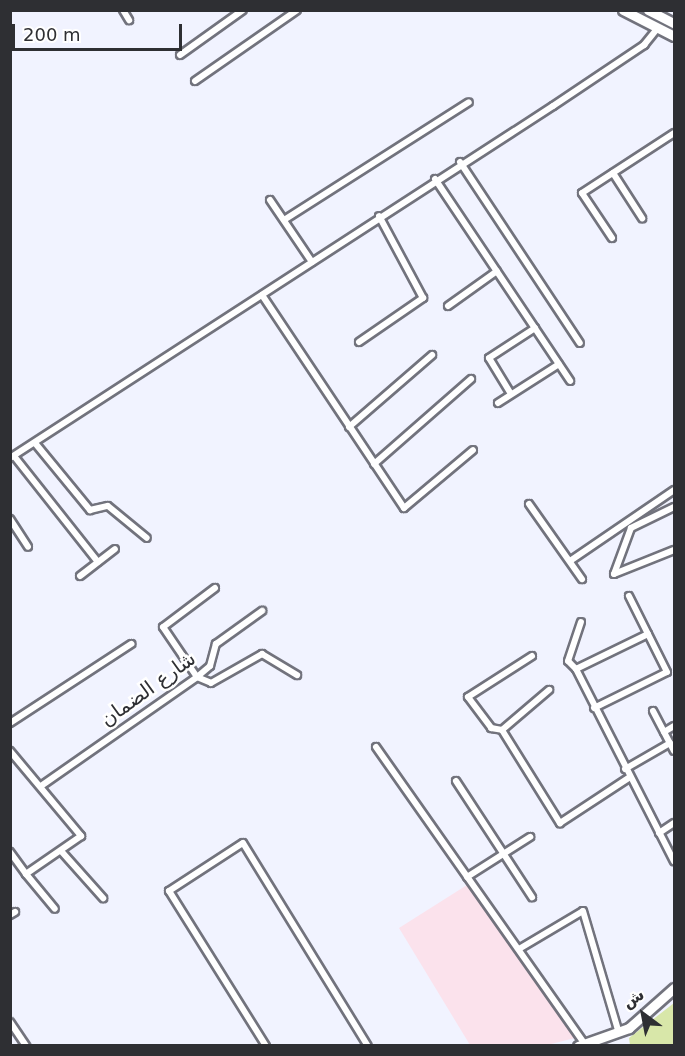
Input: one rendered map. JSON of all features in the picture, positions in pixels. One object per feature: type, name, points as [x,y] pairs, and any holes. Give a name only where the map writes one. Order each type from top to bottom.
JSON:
[{"type":"main road","points":[[623,10],[675,36]]},
{"type":"main road","points":[[648,10],[675,23]]},
{"type":"main road","points":[[581,1045],[619,1033],[675,988]]},
{"type":"street","points":[[123,10],[129,20]]},
{"type":"street","points":[[180,55],[243,10]]},
{"type":"street","points":[[195,81],[297,10]]},
{"type":"street","points":[[98,562],[12,457],[262,295],[435,178],[628,56],[658,28]]},
{"type":"street","points":[[284,220],[469,102]]},
{"type":"street","points":[[612,238],[581,195],[675,133]]},
{"type":"street","points":[[460,162],[580,343]]},
{"type":"street","points":[[613,174],[642,218]]},
{"type":"street","points":[[435,178],[570,381]]},
{"type":"street","points":[[270,200],[312,262]]},
{"type":"street","points":[[359,342],[423,298],[380,216]]},
{"type":"street","points":[[448,306],[497,271]]},
{"type":"street","points":[[262,295],[374,464],[408,508],[473,450]]},
{"type":"street","points":[[511,394],[489,358],[535,328]]},
{"type":"street","points":[[349,426],[432,356]]},
{"type":"street","points":[[498,402],[559,364]]},
{"type":"street","points":[[374,464],[471,379]]},
{"type":"street","points":[[35,443],[90,510],[108,506],[147,538]]},
{"type":"street","points":[[570,561],[675,490]]},
{"type":"street","points":[[529,504],[582,579]]},
{"type":"street","points":[[675,507],[631,528],[614,574],[675,550]]},
{"type":"street","points":[[10,519],[28,547]]},
{"type":"street","points":[[80,576],[115,549]]},
{"type":"street","points":[[215,588],[163,627],[197,677],[211,683],[262,654],[297,675]]},
{"type":"street","points":[[594,708],[667,672],[629,596]]},
{"type":"street","name":"شارع الضمان","points":[[41,786],[197,677],[210,666],[216,644],[262,610]]},
{"type":"street","points":[[581,622],[567,661],[576,669],[625,769],[675,861]]},
{"type":"street","points":[[576,669],[648,634]]},
{"type":"street","points":[[10,723],[131,644]]},
{"type":"street","points":[[532,656],[468,694],[491,728],[502,730],[560,823],[630,777]]},
{"type":"street","points":[[502,730],[549,690]]},
{"type":"street","points":[[653,711],[675,751]]},
{"type":"street","points":[[664,732],[675,726]]},
{"type":"street","points":[[625,769],[670,743]]},
{"type":"street","points":[[376,747],[519,949],[581,1045]]},
{"type":"street","points":[[10,751],[81,836],[62,852],[26,874]]},
{"type":"street","points":[[456,781],[532,897]]},
{"type":"street","points":[[659,833],[675,823]]},
{"type":"street","points":[[467,877],[530,837]]},
{"type":"street","points":[[266,1046],[169,891],[243,843],[368,1046]]},
{"type":"street","points":[[10,852],[54,909]]},
{"type":"street","points":[[62,852],[103,898]]},
{"type":"street","points":[[519,949],[583,911],[619,1033]]},
{"type":"street","points":[[10,1022],[13,1030],[26,1046]]},
{"type":"shaded area","points":[[467,885],[575,1038],[547,1045],[470,1045],[399,928]]},
{"type":"green space","points":[[674,1003],[674,1045],[630,1045],[629,1038]]}]
